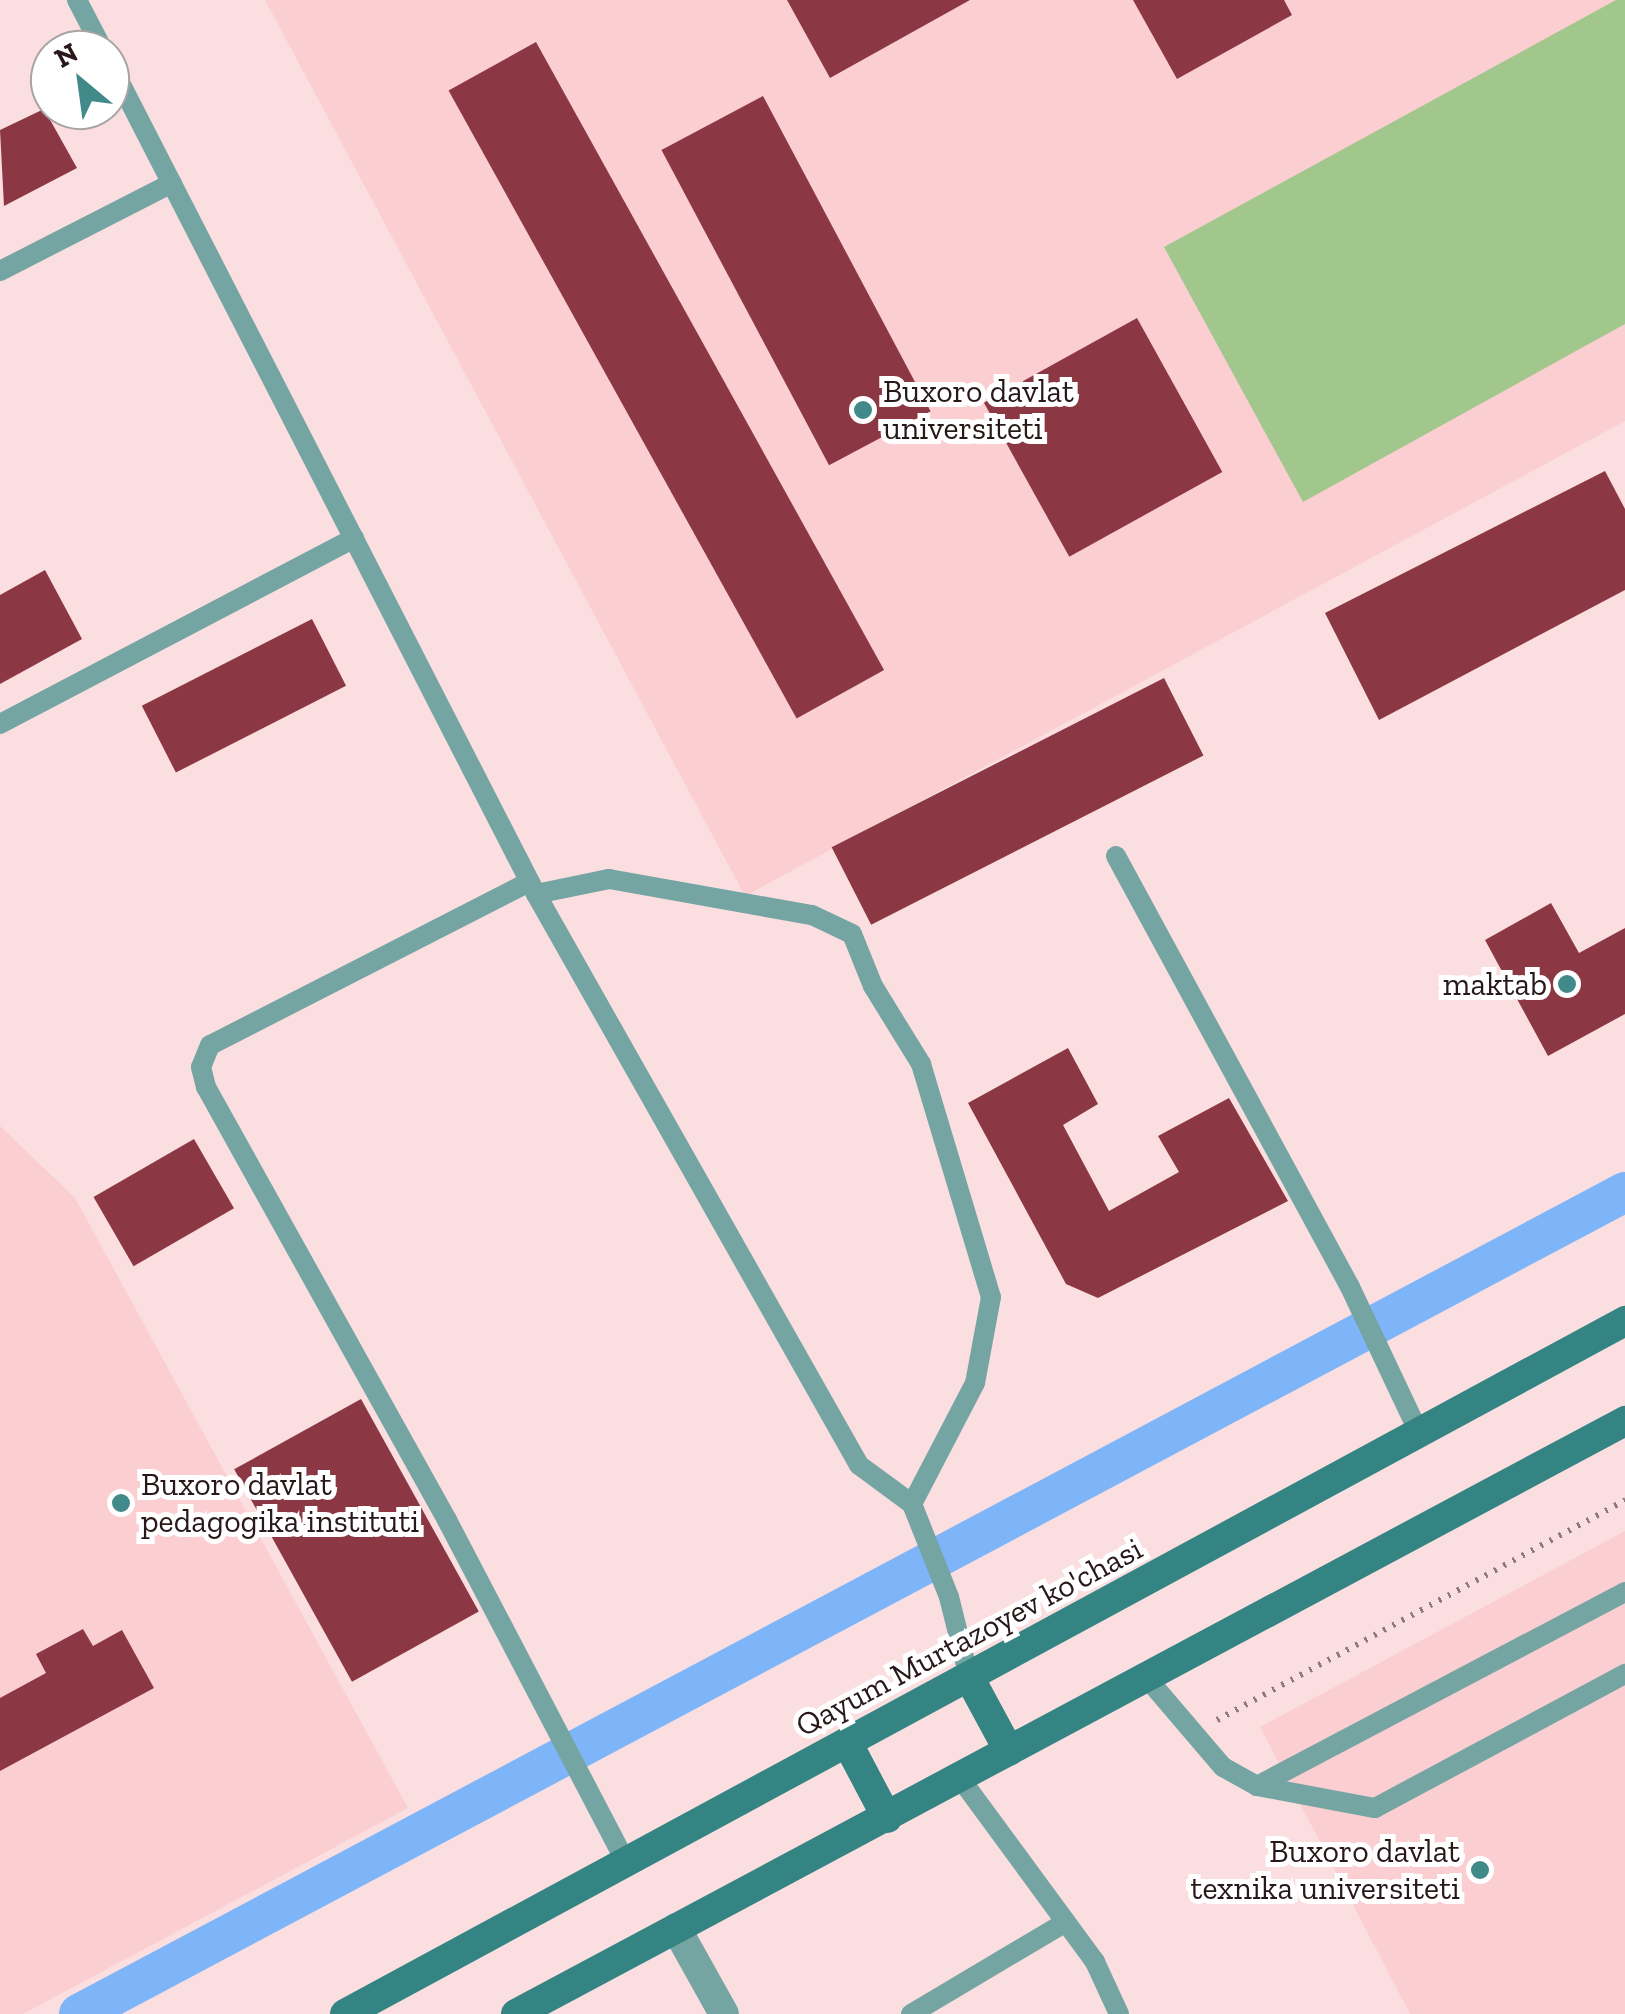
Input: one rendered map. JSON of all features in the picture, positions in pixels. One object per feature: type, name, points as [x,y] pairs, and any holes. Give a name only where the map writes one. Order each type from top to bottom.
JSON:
[{"type":"street","name":"Qayum Murtazoyev ko'chasi","points":[[345,2014],[628,1864],[1625,1320]]},
{"type":"street","points":[[516,2014],[1625,1420]]},
{"type":"street","points":[[969,1678],[1009,1752]]},
{"type":"street","points":[[847,1742],[887,1818]]},
{"type":"street","points":[[676,1928],[724,2014]]},
{"type":"lane","points":[[77,0],[93,30]]},
{"type":"lane","points":[[130,102],[532,888],[859,1465],[912,1504],[949,1597],[969,1678]]},
{"type":"lane","points":[[0,270],[172,183]]},
{"type":"lane","points":[[0,724],[354,538]]},
{"type":"lane","points":[[1116,856],[1350,1288],[1420,1433]]},
{"type":"lane","points":[[628,1864],[447,1520],[206,1087],[201,1067],[210,1045],[532,888],[609,879],[812,915],[852,934],[873,986],[921,1064],[991,1297],[975,1383],[912,1504]]},
{"type":"lane","points":[[1257,1786],[1625,1592]]},
{"type":"lane","points":[[1146,1677],[1191,1735],[1223,1767],[1257,1786],[1376,1808],[1625,1674]]},
{"type":"lane","points":[[960,1778],[1066,1922],[1119,2014]]},
{"type":"lane","points":[[911,2014],[1066,1922]]},
{"type":"path","points":[[1191,1735],[1625,1500]]},
{"type":"shaded area","name":"Buxoro davlat universiteti","points":[[265,0],[1625,0],[1625,421],[745,896]]},
{"type":"shaded area","name":"Buxoro davlat pedagogika instituti","points":[[0,1126],[75,1198],[408,1808],[23,2014],[0,2014]]},
{"type":"shaded area","name":"Buxoro davlat texnika universiteti","points":[[1625,1531],[1625,2014],[1410,2014],[1260,1727]]},
{"type":"green space","points":[[1616,0],[1625,0],[1625,324],[1303,502],[1164,247]]},
{"type":"building","points":[[787,0],[970,0],[830,78]]},
{"type":"building","points":[[1133,0],[1284,0],[1292,15],[1177,79]]},
{"type":"building","points":[[536,42],[884,670],[797,718],[449,90]]},
{"type":"building","points":[[763,96],[931,411],[829,465],[661,150]]},
{"type":"building","points":[[30,116],[30,130],[56,130],[77,168],[4,206],[0,130]]},
{"type":"building","points":[[1137,318],[1222,472],[1069,557],[984,403]]},
{"type":"building","points":[[1605,471],[1625,509],[1625,590],[1379,720],[1325,613]]},
{"type":"building","points":[[45,570],[82,639],[0,684],[0,595]]},
{"type":"building","points":[[312,619],[346,686],[176,773],[142,706]]},
{"type":"building","points":[[1164,678],[1203,756],[871,925],[832,847]]},
{"type":"building","name":"maktab","points":[[1551,903],[1579,953],[1625,928],[1625,1014],[1548,1056],[1485,940]]},
{"type":"building","points":[[1068,1048],[1098,1104],[1063,1125],[1109,1211],[1179,1172],[1158,1136],[1229,1098],[1288,1201],[1098,1298],[1066,1284],[968,1103]]},
{"type":"building","points":[[194,1139],[234,1208],[134,1266],[94,1197]]},
{"type":"building","points":[[361,1399],[479,1612],[352,1682],[234,1469]]},
{"type":"building","points":[[83,1629],[93,1646],[122,1630],[154,1688],[0,1771],[0,1698],[46,1673],[36,1654]]},
{"type":"waterway","points":[[79,2014],[1625,1192]]},
{"type":"place","name":"Buxoro davlat universiteti","points":[[863,410]]},
{"type":"place","name":"maktab","points":[[1567,984]]},
{"type":"place","name":"Buxoro davlat pedagogika instituti","points":[[121,1503]]},
{"type":"place","name":"Buxoro davlat texnika universiteti","points":[[1480,1870]]}]
